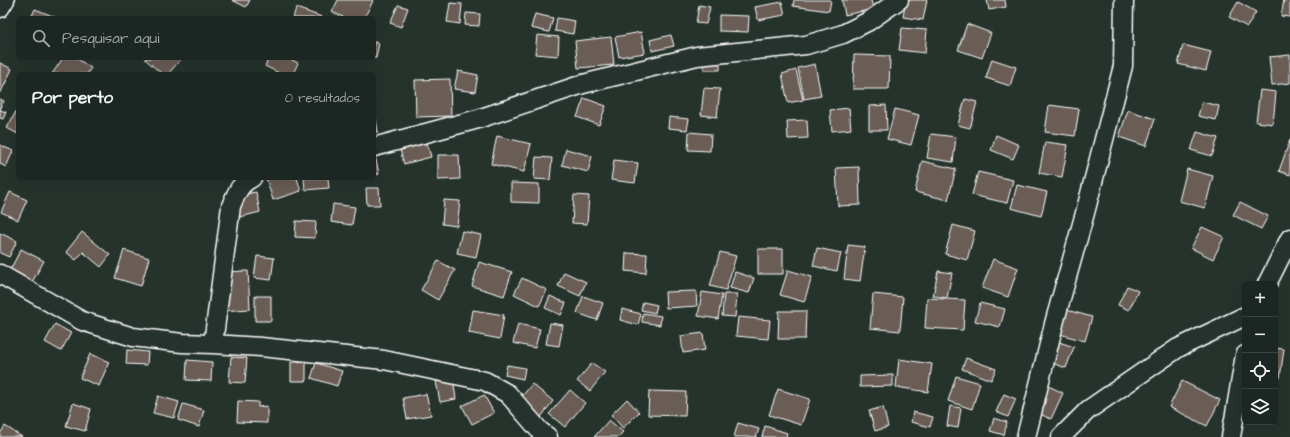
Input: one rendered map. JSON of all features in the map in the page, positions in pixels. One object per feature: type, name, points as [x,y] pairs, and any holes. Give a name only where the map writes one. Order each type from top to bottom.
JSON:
[{"type":"street","points":[[0,8],[5,0]]},
{"type":"street","points":[[376,146],[478,119],[583,84],[689,58],[806,44],[843,34],[869,21],[899,0]]},
{"type":"street","points":[[1026,437],[1055,320],[1085,213],[1123,66],[1124,0]]},
{"type":"street","points":[[213,344],[231,206],[237,191],[248,180]]},
{"type":"street","points":[[1268,281],[1290,238]]},
{"type":"street","points":[[0,274],[82,321],[133,337],[182,343],[269,348],[384,360],[485,381],[508,394],[540,431],[548,437]]},
{"type":"street","points":[[1061,437],[1088,410],[1178,348],[1243,317]]},
{"type":"street","points":[[1231,437],[1242,373]]},
{"type":"building","points":[[232,0],[250,0],[246,7]]},
{"type":"building","points":[[338,0],[373,1],[365,16],[341,16],[332,12]]},
{"type":"building","points":[[794,0],[831,0],[829,11],[793,6]]},
{"type":"building","points":[[842,0],[871,0],[873,9],[845,15]]},
{"type":"building","points":[[906,0],[927,0],[923,20],[903,17]]},
{"type":"building","points":[[987,0],[1005,0],[1006,7],[989,10]]},
{"type":"building","points":[[1284,0],[1290,0],[1290,17],[1281,16]]},
{"type":"building","points":[[782,2],[785,15],[758,20],[755,7]]},
{"type":"building","points":[[1238,2],[1256,12],[1247,27],[1229,17]]},
{"type":"building","points":[[450,3],[462,4],[460,24],[447,22]]},
{"type":"building","points":[[398,5],[408,8],[401,27],[390,23]]},
{"type":"building","points":[[699,5],[710,7],[706,24],[696,23]]},
{"type":"building","points":[[296,8],[319,16],[294,16]]},
{"type":"building","points":[[35,9],[52,16],[32,16]]},
{"type":"building","points":[[466,13],[480,14],[479,26],[465,25]]},
{"type":"building","points":[[535,14],[553,18],[549,32],[531,28]]},
{"type":"building","points":[[719,15],[749,16],[748,32],[719,31]]},
{"type":"building","points":[[557,18],[575,21],[573,34],[555,31]]},
{"type":"building","points":[[967,24],[991,33],[982,58],[958,50]]},
{"type":"building","points":[[902,28],[927,30],[925,53],[899,50]]},
{"type":"building","points":[[641,32],[645,53],[619,57],[615,37]]},
{"type":"building","points":[[537,35],[559,37],[558,56],[535,54]]},
{"type":"building","points":[[671,35],[674,46],[652,51],[650,40]]},
{"type":"building","points":[[611,37],[614,65],[578,68],[575,41]]},
{"type":"building","points":[[376,42],[379,43],[376,58]]},
{"type":"building","points":[[1183,45],[1211,52],[1206,71],[1178,64]]},
{"type":"building","points":[[854,55],[890,56],[889,89],[853,89]]},
{"type":"building","points":[[1290,55],[1290,83],[1272,85],[1269,57]]},
{"type":"building","points":[[704,57],[720,57],[720,70],[704,70]]},
{"type":"building","points":[[992,59],[1016,67],[1010,86],[986,78]]},
{"type":"building","points":[[62,60],[79,60],[91,68],[88,72],[53,72]]},
{"type":"building","points":[[146,60],[180,60],[170,72],[160,72]]},
{"type":"building","points":[[268,60],[292,60],[298,63],[294,72],[277,72],[265,66]]},
{"type":"building","points":[[0,63],[12,69],[1,92],[0,92]]},
{"type":"building","points":[[815,64],[821,96],[804,99],[798,68]]},
{"type":"building","points":[[796,70],[803,100],[788,103],[782,74]]},
{"type":"building","points":[[458,71],[478,75],[475,92],[454,89]]},
{"type":"building","points":[[450,79],[451,116],[416,117],[415,80]]},
{"type":"building","points":[[704,88],[720,89],[717,117],[701,115]]},
{"type":"building","points":[[1260,90],[1276,92],[1273,124],[1256,122]]},
{"type":"building","points":[[584,98],[606,106],[599,125],[577,117]]},
{"type":"building","points":[[0,99],[4,101],[0,110]]},
{"type":"building","points":[[965,99],[977,102],[970,128],[958,125]]},
{"type":"building","points":[[1202,102],[1219,106],[1216,120],[1198,116]]},
{"type":"building","points":[[886,105],[887,130],[869,130],[869,106]]},
{"type":"building","points":[[1049,105],[1079,109],[1075,136],[1045,132]]},
{"type":"building","points":[[849,108],[851,129],[832,131],[830,110]]},
{"type":"building","points":[[895,109],[919,115],[911,145],[887,139]]},
{"type":"building","points":[[0,110],[6,112],[3,119],[0,118]]},
{"type":"building","points":[[1128,110],[1155,119],[1146,146],[1119,137]]},
{"type":"building","points":[[16,112],[16,133],[7,128]]},
{"type":"building","points":[[669,117],[689,119],[687,130],[668,128]]},
{"type":"building","points":[[376,119],[378,132],[376,132]]},
{"type":"building","points":[[807,120],[808,138],[788,139],[787,121]]},
{"type":"building","points":[[689,132],[711,134],[710,151],[688,150]]},
{"type":"building","points":[[1197,132],[1218,138],[1212,156],[1191,150]]},
{"type":"building","points":[[931,134],[956,137],[953,162],[927,158]]},
{"type":"building","points":[[996,135],[1019,145],[1013,159],[991,150]]},
{"type":"building","points":[[497,136],[531,144],[524,172],[491,164]]},
{"type":"building","points":[[426,139],[431,157],[404,164],[399,146]]},
{"type":"building","points":[[1290,140],[1290,175],[1279,171]]},
{"type":"building","points":[[1045,142],[1068,145],[1062,177],[1039,173]]},
{"type":"building","points":[[0,145],[13,151],[6,167],[0,164]]},
{"type":"building","points":[[566,149],[592,156],[588,172],[562,165]]},
{"type":"building","points":[[438,155],[459,155],[460,179],[438,180]]},
{"type":"building","points":[[536,157],[552,158],[550,180],[534,179]]},
{"type":"building","points":[[376,160],[379,174],[376,175]]},
{"type":"building","points":[[614,160],[638,163],[635,183],[611,180]]},
{"type":"building","points":[[922,161],[956,169],[948,200],[915,192]]},
{"type":"building","points":[[859,167],[860,205],[838,206],[836,168]]},
{"type":"building","points":[[1187,169],[1213,176],[1205,208],[1179,201]]},
{"type":"building","points":[[978,172],[1013,180],[1007,203],[972,195]]},
{"type":"building","points":[[267,180],[298,180],[301,191],[273,200]]},
{"type":"building","points":[[304,180],[328,180],[329,188],[305,190]]},
{"type":"building","points":[[511,183],[539,184],[539,203],[511,202]]},
{"type":"building","points":[[1017,185],[1047,192],[1041,216],[1011,208]]},
{"type":"building","points":[[366,188],[379,188],[380,205],[367,205]]},
{"type":"building","points":[[10,192],[27,200],[18,220],[1,212]]},
{"type":"building","points":[[256,192],[260,212],[240,217],[235,196]]},
{"type":"building","points":[[574,195],[589,196],[587,224],[572,223]]},
{"type":"building","points":[[444,200],[460,201],[457,226],[442,224]]},
{"type":"building","points":[[1240,202],[1268,216],[1261,229],[1233,215]]},
{"type":"building","points":[[333,204],[355,207],[352,225],[331,222]]},
{"type":"building","points":[[296,221],[316,222],[315,238],[295,237]]},
{"type":"building","points":[[953,225],[975,231],[967,260],[945,254]]},
{"type":"building","points":[[1202,227],[1224,237],[1213,259],[1191,248]]},
{"type":"building","points":[[462,231],[481,235],[476,257],[457,253]]},
{"type":"building","points":[[82,232],[110,255],[101,267],[83,252],[76,260],[66,252]]},
{"type":"building","points":[[0,233],[17,241],[9,257],[0,253]]},
{"type":"building","points":[[848,245],[865,247],[860,281],[844,279]]},
{"type":"building","points":[[817,248],[841,253],[837,271],[813,266]]},
{"type":"building","points":[[21,249],[44,261],[32,282],[10,270]]},
{"type":"building","points":[[758,249],[783,249],[783,274],[758,274]]},
{"type":"building","points":[[124,250],[149,258],[141,286],[115,278]]},
{"type":"building","points":[[720,252],[736,256],[726,290],[710,286]]},
{"type":"building","points":[[626,253],[647,254],[646,273],[625,271]]},
{"type":"building","points":[[257,256],[274,258],[271,280],[254,278]]},
{"type":"building","points":[[993,259],[1018,268],[1008,297],[982,288]]},
{"type":"building","points":[[438,261],[455,270],[438,300],[421,290]]},
{"type":"building","points":[[479,262],[512,272],[504,296],[472,286]]},
{"type":"building","points":[[788,270],[812,277],[804,302],[780,295]]},
{"type":"building","points":[[248,271],[250,309],[222,311],[220,272]]},
{"type":"building","points":[[938,271],[952,273],[947,298],[933,296]]},
{"type":"building","points":[[564,272],[586,282],[580,296],[558,286]]},
{"type":"building","points":[[735,272],[754,278],[749,293],[730,288]]},
{"type":"building","points":[[522,278],[547,290],[539,306],[514,294]]},
{"type":"building","points":[[1127,286],[1138,291],[1129,310],[1118,305]]},
{"type":"building","points":[[696,291],[697,306],[666,308],[665,292]]},
{"type":"building","points":[[702,292],[722,295],[718,319],[698,316]]},
{"type":"building","points":[[724,294],[737,294],[735,317],[722,316]]},
{"type":"building","points":[[873,294],[903,297],[900,331],[870,328]]},
{"type":"building","points":[[255,296],[271,296],[271,321],[255,321]]},
{"type":"building","points":[[550,296],[566,303],[561,315],[545,308]]},
{"type":"building","points":[[583,296],[603,303],[597,320],[577,313]]},
{"type":"building","points":[[927,298],[965,300],[963,330],[925,328]]},
{"type":"building","points":[[643,302],[657,305],[655,313],[641,310]]},
{"type":"building","points":[[980,303],[1005,309],[1000,327],[975,321]]},
{"type":"building","points":[[622,309],[641,314],[638,325],[620,320]]},
{"type":"building","points":[[1063,309],[1092,317],[1085,341],[1056,333]]},
{"type":"building","points":[[473,310],[504,315],[500,339],[469,333]]},
{"type":"building","points":[[779,311],[806,311],[805,339],[778,339]]},
{"type":"building","points":[[643,313],[661,316],[660,325],[642,322]]},
{"type":"building","points":[[738,317],[770,320],[768,339],[736,336]]},
{"type":"building","points":[[550,323],[563,325],[559,346],[546,344]]},
{"type":"building","points":[[55,324],[71,333],[61,351],[45,342]]},
{"type":"building","points":[[518,324],[540,329],[535,348],[513,343]]},
{"type":"building","points":[[703,333],[705,350],[683,353],[681,336]]},
{"type":"building","points":[[1056,341],[1074,347],[1066,368],[1049,362]]},
{"type":"building","points":[[1278,348],[1284,349],[1280,378],[1278,378]]},
{"type":"building","points":[[127,350],[148,352],[147,365],[126,364]]},
{"type":"building","points":[[90,354],[109,362],[99,386],[80,378]]},
{"type":"building","points":[[231,357],[247,358],[245,383],[229,382]]},
{"type":"building","points":[[966,358],[996,369],[991,380],[962,369]]},
{"type":"building","points":[[899,359],[932,364],[928,392],[896,387]]},
{"type":"building","points":[[187,360],[212,362],[211,381],[186,380]]},
{"type":"building","points":[[291,362],[306,362],[306,381],[291,381]]},
{"type":"building","points":[[316,363],[342,371],[337,386],[311,378]]},
{"type":"building","points":[[592,363],[605,372],[590,391],[577,381]]},
{"type":"building","points":[[507,365],[525,368],[523,379],[505,375]]},
{"type":"building","points":[[893,375],[893,386],[860,387],[860,376]]},
{"type":"building","points":[[956,376],[980,383],[972,409],[948,401]]},
{"type":"building","points":[[453,378],[456,399],[440,402],[436,381]]},
{"type":"building","points":[[1036,380],[1063,393],[1051,419],[1024,407]]},
{"type":"building","points":[[1182,381],[1220,400],[1207,426],[1169,407]]},
{"type":"building","points":[[532,384],[553,401],[541,417],[519,400]]},
{"type":"building","points":[[778,389],[810,399],[801,425],[769,415]]},
{"type":"building","points":[[570,390],[585,403],[565,427],[549,414]]},
{"type":"building","points":[[649,391],[686,392],[685,416],[648,415]]},
{"type":"building","points":[[426,394],[431,415],[407,419],[403,398]]},
{"type":"building","points":[[1004,394],[1016,399],[1008,417],[996,412]]},
{"type":"building","points":[[484,395],[494,413],[472,424],[462,406]]},
{"type":"building","points":[[158,396],[179,402],[174,418],[153,413]]},
{"type":"building","points":[[627,399],[639,412],[623,428],[611,415]]},
{"type":"building","points":[[238,401],[258,402],[258,407],[267,406],[267,423],[237,422]]},
{"type":"building","points":[[73,403],[91,409],[85,431],[66,426]]},
{"type":"building","points":[[183,404],[204,410],[199,427],[178,420]]},
{"type":"building","points":[[950,406],[961,408],[958,428],[947,426]]},
{"type":"building","points":[[883,407],[888,427],[875,431],[869,411]]},
{"type":"building","points":[[913,412],[933,417],[930,427],[911,422]]},
{"type":"building","points":[[994,418],[1007,422],[1004,435],[990,431]]},
{"type":"building","points":[[609,420],[623,432],[618,437],[594,437]]},
{"type":"building","points":[[738,423],[759,429],[756,437],[734,437]]},
{"type":"building","points":[[5,426],[22,437],[0,437],[0,434]]},
{"type":"building","points":[[765,426],[787,433],[786,437],[762,437]]}]
